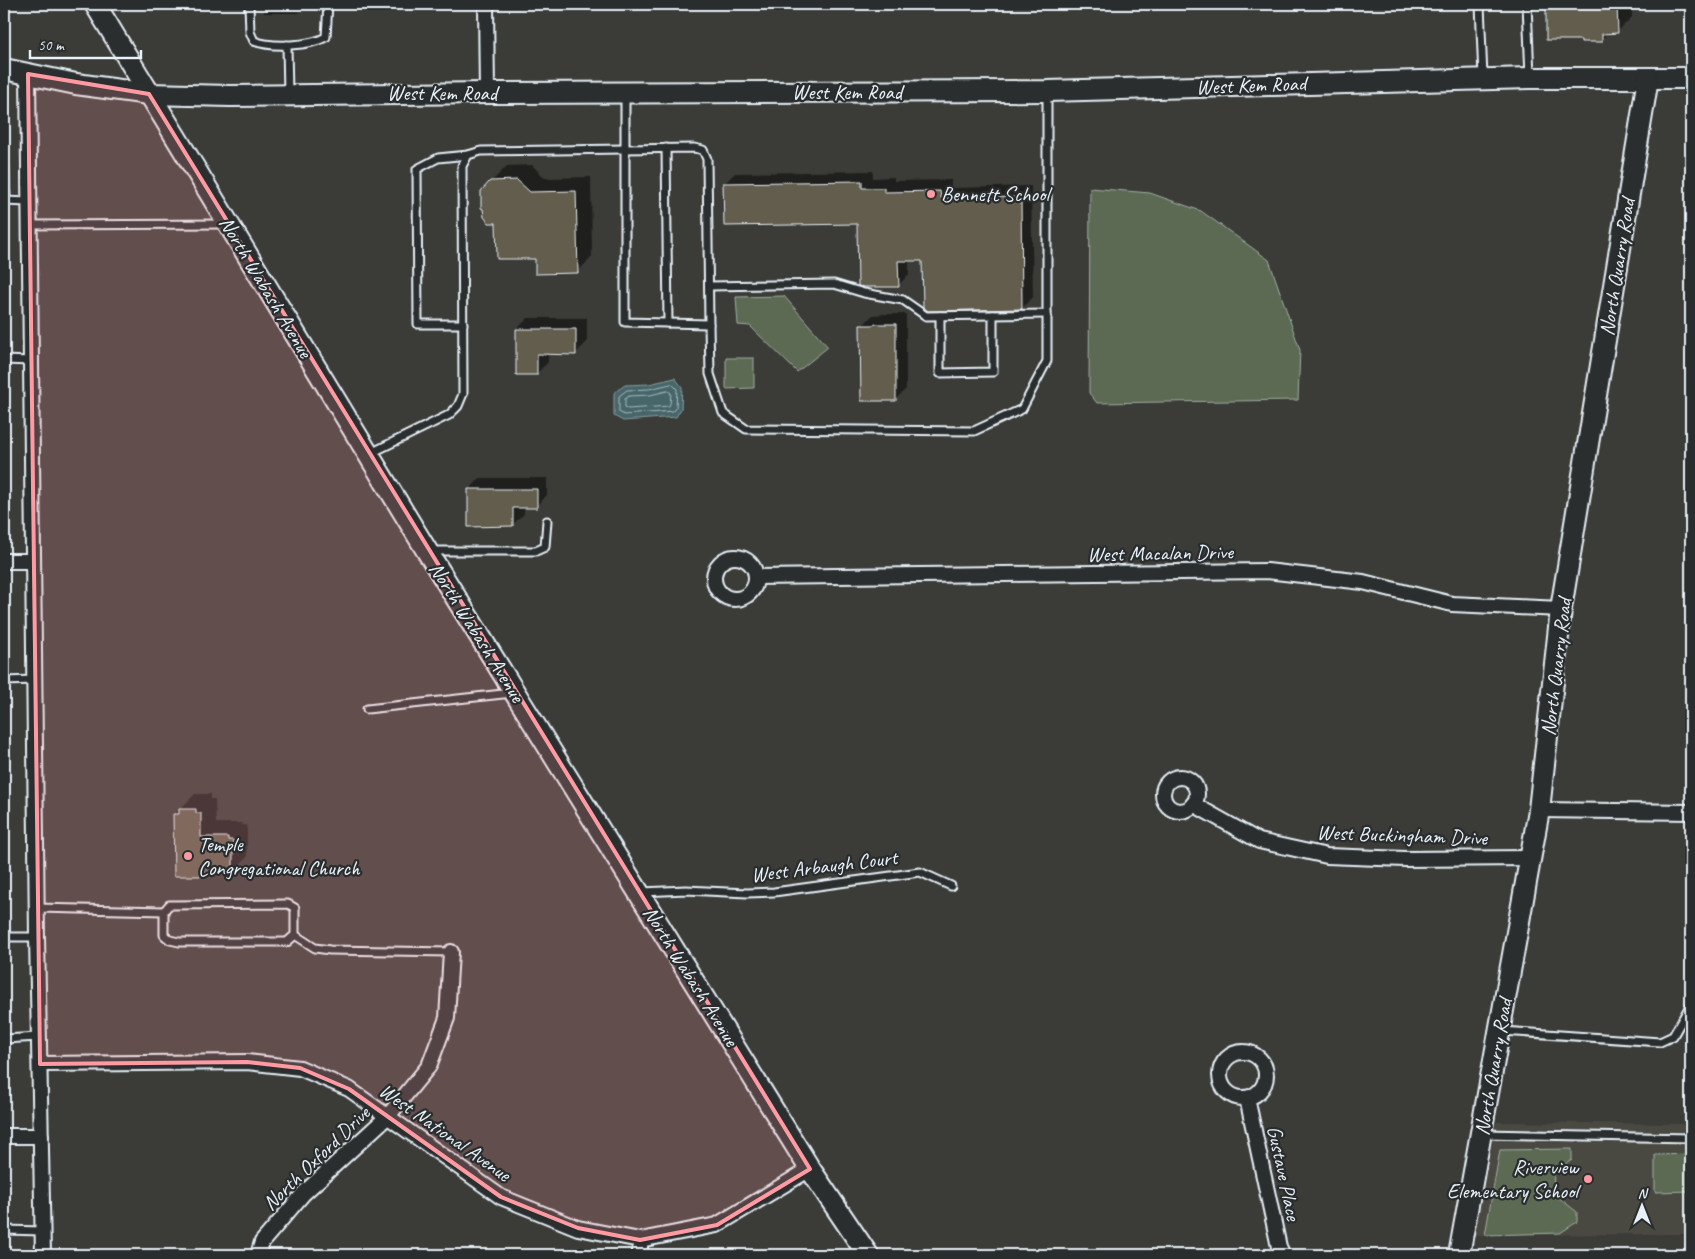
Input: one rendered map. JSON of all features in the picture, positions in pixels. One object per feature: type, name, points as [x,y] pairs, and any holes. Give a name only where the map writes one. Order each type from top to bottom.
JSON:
[{"type":"street","points":[[486,4],[487,92]]},
{"type":"street","name":"North Wabash Avenue","points":[[101,7],[149,94],[427,551],[810,1169],[868,1255]]},
{"type":"street","name":"West Kem Road","points":[[4,69],[76,84],[149,94],[288,95],[487,92],[1047,91],[1530,78],[1691,78]]},
{"type":"street","points":[[28,74],[37,937],[44,1255]]},
{"type":"street","name":"North Quarry Road","points":[[1459,1255],[1539,810],[1562,609],[1648,78]]},
{"type":"street","points":[[4,561],[33,561]]},
{"type":"street","name":"West Macalan Drive","points":[[756,577],[1267,572],[1363,582],[1452,604],[1562,609]]},
{"type":"street","name":"West Buckingham Drive","points":[[1193,804],[1259,840],[1327,856],[1405,859],[1530,858]]},
{"type":"street","points":[[1539,810],[1691,812]]},
{"type":"street","name":"North Oxford Drive","points":[[258,1255],[262,1242],[304,1192],[388,1116],[429,1066],[447,1018],[451,952]]},
{"type":"street","name":"West National Avenue","points":[[40,1064],[247,1062],[300,1068],[349,1089],[501,1197],[578,1228],[640,1240],[717,1225],[810,1169]]},
{"type":"street","name":"Gustave Place","points":[[1247,1098],[1279,1247],[1283,1255]]},
{"type":"street","points":[[4,1136],[41,1136]]},
{"type":"street","points":[[640,1240],[640,1255]]},
{"type":"lane","points":[[249,4],[250,32],[254,41],[261,44],[318,42],[326,37],[328,4]]},
{"type":"lane","points":[[1480,4],[1483,79]]},
{"type":"lane","points":[[1527,4],[1530,78]]},
{"type":"lane","points":[[288,44],[288,95]]},
{"type":"lane","points":[[463,324],[418,324],[417,169],[438,158],[480,152],[694,148],[703,150],[707,159],[710,374],[723,413],[746,429],[974,431],[1022,409],[1047,361],[1047,91]]},
{"type":"lane","points":[[625,93],[625,322],[709,324]]},
{"type":"lane","points":[[666,148],[668,323]]},
{"type":"lane","points":[[4,151],[5,201],[29,202]]},
{"type":"lane","points":[[368,454],[449,415],[458,406],[463,394],[462,166],[468,155]]},
{"type":"lane","points":[[30,225],[229,224]]},
{"type":"lane","points":[[709,286],[834,284],[864,293],[903,300],[926,316],[1047,314]]},
{"type":"lane","points":[[940,316],[940,373],[993,372],[993,315]]},
{"type":"lane","points":[[4,360],[31,361]]},
{"type":"lane","points":[[427,551],[536,551],[545,547],[547,520]]},
{"type":"lane","points":[[4,681],[34,680]]},
{"type":"lane","points":[[366,709],[515,693]]},
{"type":"lane","name":"West Arbaugh Court","points":[[639,893],[686,890],[747,893],[774,892],[920,872],[951,886]]},
{"type":"lane","points":[[288,904],[295,908],[295,935],[288,942],[179,942],[170,940],[164,935],[164,911],[169,905],[288,904]]},
{"type":"lane","points":[[37,908],[164,911]]},
{"type":"lane","points":[[295,935],[315,948],[330,950],[451,952]]},
{"type":"lane","points":[[4,937],[37,937]]},
{"type":"lane","points":[[1499,1031],[1660,1042],[1673,1036],[1691,1004]]},
{"type":"lane","points":[[4,1039],[40,1037]]},
{"type":"lane","points":[[1481,1134],[1691,1138]]},
{"type":"lane","points":[[4,1230],[43,1231]]},
{"type":"highlighted area","points":[[28,74],[149,94],[810,1169],[717,1225],[640,1240],[578,1228],[501,1197],[349,1089],[300,1068],[247,1062],[40,1064]]},
{"type":"shaded area","name":"Riverview Elementary School","points":[[1496,1122],[1691,1124],[1691,1234],[1474,1235]]},
{"type":"green space","points":[[1090,188],[1150,193],[1201,211],[1269,260],[1300,350],[1298,400],[1097,403],[1089,393]]},
{"type":"green space","points":[[784,296],[828,347],[797,372],[750,326],[738,325],[736,297]]},
{"type":"green space","points":[[726,358],[754,358],[754,388],[726,389]]},
{"type":"green space","points":[[1572,1149],[1572,1160],[1554,1172],[1553,1193],[1577,1212],[1577,1222],[1560,1233],[1485,1235],[1500,1150]]},
{"type":"green space","points":[[1691,1154],[1691,1191],[1655,1192],[1655,1155]]},
{"type":"water","points":[[675,378],[682,387],[681,409],[676,417],[623,421],[614,416],[614,393],[625,385],[649,384]]},
{"type":"building","points":[[1546,4],[1617,4],[1618,33],[1602,34],[1602,42],[1546,40]]},
{"type":"building","points":[[517,180],[530,192],[576,191],[578,273],[535,274],[535,259],[497,259],[496,223],[489,223],[484,217],[483,209],[481,208],[481,191],[490,181]]},
{"type":"building","points":[[862,181],[862,188],[884,188],[884,192],[940,191],[941,198],[1021,197],[1022,309],[928,311],[923,307],[922,261],[898,261],[899,287],[858,286],[857,224],[724,226],[723,183]]},
{"type":"building","points":[[896,324],[896,401],[861,401],[860,325]]},
{"type":"building","points":[[516,329],[576,329],[576,355],[537,354],[537,375],[516,375]]},
{"type":"building","points":[[468,489],[537,489],[537,508],[513,508],[513,526],[468,527]]},
{"type":"building","points":[[179,809],[196,809],[196,813],[201,813],[201,837],[228,837],[228,840],[233,840],[233,873],[201,873],[201,876],[174,876],[173,814],[179,814]]},
{"type":"place","name":"Bennett School","points":[[931,194]]},
{"type":"place","name":"Temple Congregational Church","points":[[188,856]]},
{"type":"place","name":"Riverview Elementary School","points":[[1588,1179]]}]
